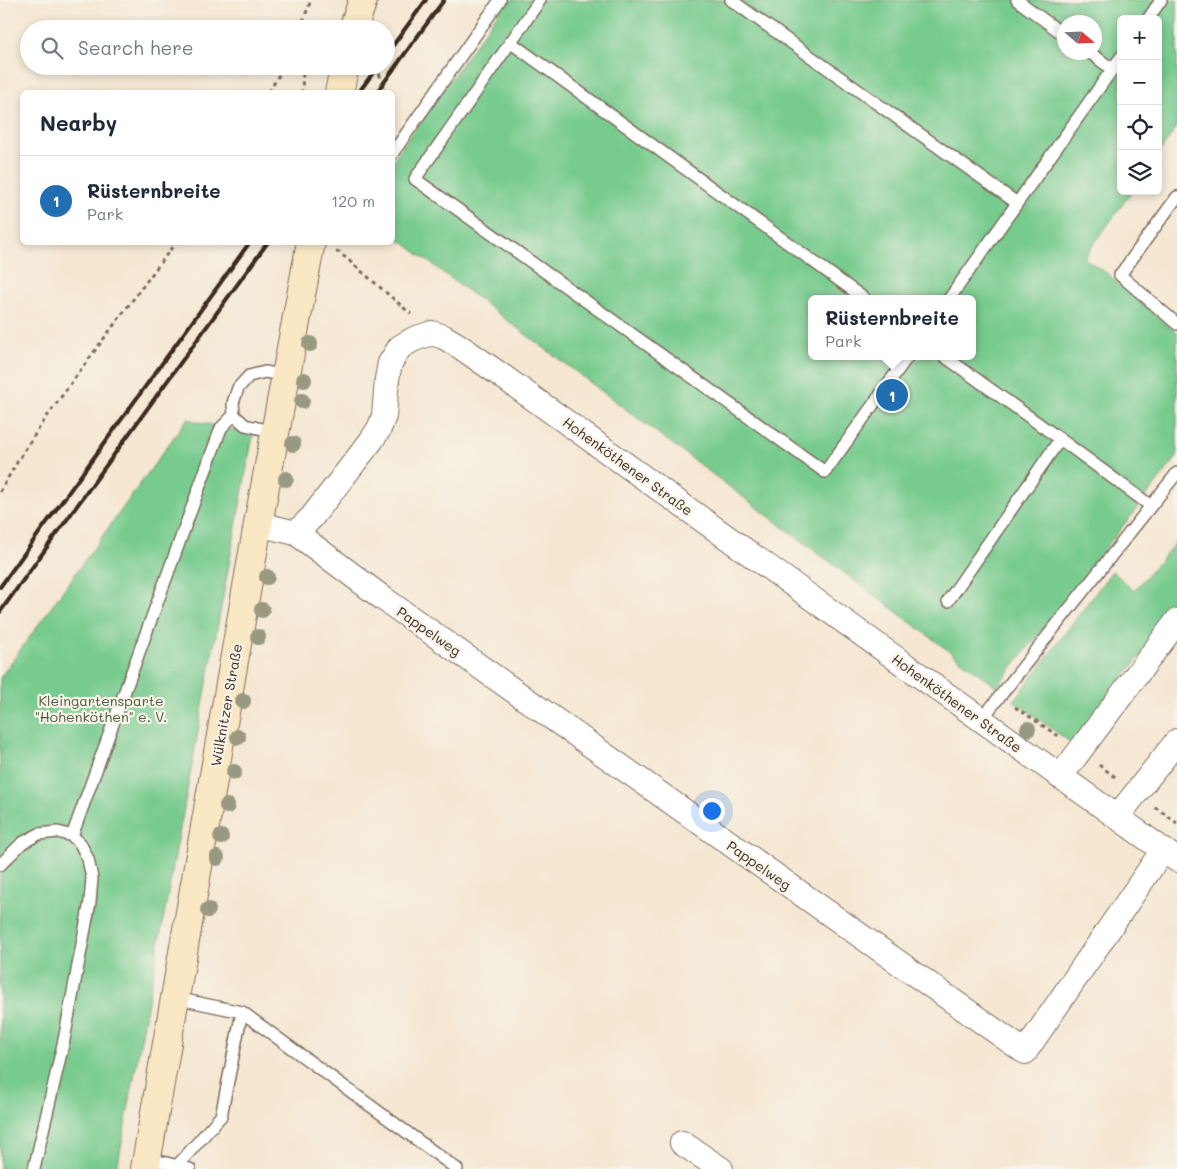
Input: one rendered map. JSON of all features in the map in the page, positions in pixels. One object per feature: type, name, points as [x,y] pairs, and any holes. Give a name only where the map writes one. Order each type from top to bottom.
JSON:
[{"type":"street","points":[[356,20],[363,0]]},
{"type":"street","points":[[339,90],[343,75]]},
{"type":"street","name":"Wülknitzer Straße","points":[[146,1163],[258,524],[286,376],[314,245]]},
{"type":"street","points":[[258,524],[296,533],[312,517],[371,442],[379,429],[384,416],[390,363],[400,347],[414,339],[432,334]]},
{"type":"street","name":"Hohenköthener Straße","points":[[432,334],[459,346],[495,371],[1170,855]]},
{"type":"street","name":"Pappelweg","points":[[296,533],[384,599],[1026,1052],[1170,855]]},
{"type":"street","points":[[1060,776],[1177,621]]},
{"type":"street","points":[[1117,817],[1175,747]]},
{"type":"street","points":[[682,1143],[721,1169]]},
{"type":"lane","points":[[395,150],[500,0]]},
{"type":"lane","points":[[540,0],[415,179],[825,472],[905,360]]},
{"type":"lane","points":[[731,0],[1017,203]]},
{"type":"lane","points":[[1017,0],[1057,30]]},
{"type":"lane","points":[[1151,15],[1161,0]]},
{"type":"lane","points":[[510,42],[858,295]]},
{"type":"lane","points":[[1100,60],[1112,69]]},
{"type":"lane","points":[[952,295],[1119,60]]},
{"type":"lane","points":[[1176,321],[1120,275],[1177,197]]},
{"type":"lane","points":[[950,360],[1151,506]]},
{"type":"lane","points":[[275,432],[245,425],[234,414],[233,403],[238,388],[249,376],[265,372],[286,376]]},
{"type":"lane","points":[[72,836],[221,428],[234,414]]},
{"type":"lane","points":[[948,601],[1060,439]]},
{"type":"lane","points":[[981,720],[1177,473]]},
{"type":"lane","points":[[0,865],[22,843],[39,834],[58,832],[72,836],[80,843],[88,859],[92,878],[90,902],[64,1040],[34,1169]]},
{"type":"lane","points":[[175,998],[242,1012],[457,1169]]},
{"type":"lane","points":[[177,1166],[221,1116],[242,1012]]},
{"type":"lane","points":[[146,1163],[190,1169]]},
{"type":"path","points":[[303,20],[311,0]]},
{"type":"path","points":[[270,90],[279,75]]},
{"type":"path","points":[[302,90],[303,75]]},
{"type":"path","points":[[380,75],[385,90]]},
{"type":"path","points":[[0,492],[46,418],[174,245]]},
{"type":"path","points":[[314,245],[339,252],[420,321],[432,334]]},
{"type":"green space","points":[[507,0],[1177,0],[1177,127],[1162,148],[1162,15],[1117,15],[1117,195],[1129,195],[1084,258],[1105,272],[1177,333],[1177,457],[997,687],[395,236],[395,157]]},
{"type":"green space","name":"Kleingartensparte \"Hohenköthen\" e. V.","points":[[187,419],[253,435],[117,1169],[0,1169],[0,678]]},
{"type":"green space","points":[[1177,541],[1177,610],[1071,743],[1014,701],[1112,571],[1134,591]]},
{"type":"railway","points":[[395,43],[426,0]]},
{"type":"railway","points":[[395,67],[444,0]]},
{"type":"railway","points":[[360,90],[371,75]]},
{"type":"railway","points":[[378,90],[389,75]]},
{"type":"railway","points":[[0,587],[248,245]]},
{"type":"railway","points":[[0,612],[266,245]]},
{"type":"place","name":"Rüsternbreite","points":[[892,395]]}]
